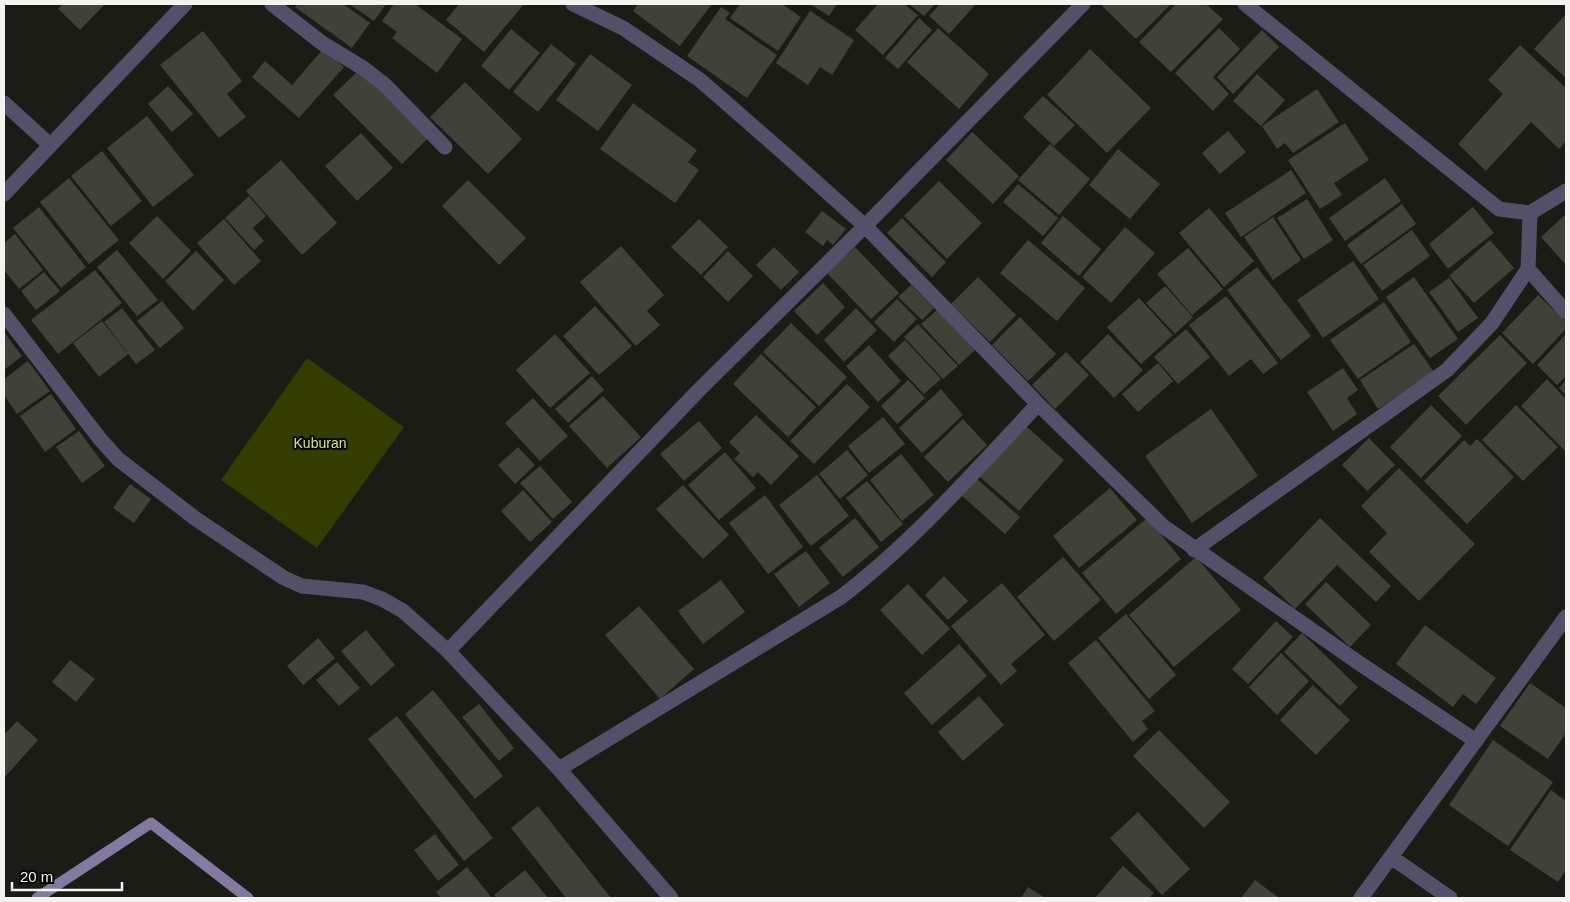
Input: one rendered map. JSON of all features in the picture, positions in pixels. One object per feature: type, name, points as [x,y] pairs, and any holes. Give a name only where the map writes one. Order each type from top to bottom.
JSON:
[{"type":"street","points":[[4,194],[185,4]]},
{"type":"street","points":[[272,4],[322,43],[363,68],[385,85],[446,147]]},
{"type":"street","points":[[573,4],[623,28],[700,80],[865,226],[1038,404],[1139,504],[1194,550],[1476,741]]},
{"type":"street","points":[[448,651],[699,390],[865,226],[1082,4]]},
{"type":"street","points":[[1245,4],[1485,200],[1499,209],[1530,213],[1566,191]]},
{"type":"street","points":[[4,103],[50,145]]},
{"type":"street","points":[[1194,550],[1447,370],[1492,323],[1528,270],[1530,213]]},
{"type":"street","points":[[1528,270],[1566,312]]},
{"type":"street","points":[[4,314],[100,439],[118,459],[196,519],[284,578],[302,586],[363,592],[382,599],[403,611],[448,651],[559,769],[671,898]]},
{"type":"street","points":[[559,769],[841,597],[875,571],[916,533],[1038,404]]},
{"type":"street","points":[[1361,898],[1564,623]]},
{"type":"street","points":[[1390,857],[1450,898]]},
{"type":"green space","name":"Kuburan","points":[[307,358],[404,427],[317,548],[221,480]]},
{"type":"building","points":[[63,4],[105,4],[80,30],[58,9]]},
{"type":"building","points":[[297,4],[343,4],[370,23],[352,48],[295,7]]},
{"type":"building","points":[[349,4],[386,4],[374,21]]},
{"type":"building","points":[[394,4],[415,4],[462,39],[437,73],[392,38],[397,32],[382,21]]},
{"type":"building","points":[[459,4],[524,4],[484,52],[446,20]]},
{"type":"building","points":[[638,4],[712,4],[680,46],[633,11]]},
{"type":"building","points":[[740,4],[782,4],[801,17],[778,51],[730,18]]},
{"type":"building","points":[[810,4],[837,4],[829,16]]},
{"type":"building","points":[[878,4],[904,4],[918,15],[883,55],[855,30]]},
{"type":"building","points":[[909,4],[935,4],[924,16]]},
{"type":"building","points":[[940,4],[976,4],[949,34],[929,16]]},
{"type":"building","points":[[1100,4],[1171,4],[1136,39]]},
{"type":"building","points":[[1176,4],[1206,4],[1223,19],[1171,72],[1139,42]]},
{"type":"building","points":[[721,7],[730,13],[725,19],[777,55],[747,98],[687,56]]},
{"type":"building","points":[[810,11],[854,40],[832,75],[820,67],[808,85],[776,63]]},
{"type":"building","points":[[1566,14],[1566,78],[1534,49]]},
{"type":"building","points":[[919,18],[932,30],[898,69],[885,58]]},
{"type":"building","points":[[938,28],[989,74],[959,109],[907,62]]},
{"type":"building","points":[[1219,28],[1240,49],[1213,77],[1229,94],[1213,111],[1175,73]]},
{"type":"building","points":[[511,29],[540,53],[509,90],[481,66]]},
{"type":"building","points":[[1262,30],[1279,47],[1233,94],[1217,77]]},
{"type":"building","points":[[203,31],[242,81],[227,94],[246,117],[219,138],[160,65]]},
{"type":"building","points":[[551,44],[576,64],[538,112],[513,92]]},
{"type":"building","points":[[1520,45],[1566,88],[1566,141],[1559,149],[1531,122],[1486,171],[1458,144],[1503,94],[1488,80]]},
{"type":"building","points":[[323,49],[344,67],[299,118],[252,77],[265,61],[292,85]]},
{"type":"building","points":[[1090,49],[1151,108],[1107,153],[1047,95]]},
{"type":"building","points":[[590,54],[632,85],[598,131],[556,100]]},
{"type":"building","points":[[360,69],[428,138],[402,164],[333,95]]},
{"type":"building","points":[[1257,74],[1285,100],[1261,126],[1233,101]]},
{"type":"building","points":[[465,82],[522,139],[488,174],[430,117]]},
{"type":"building","points":[[168,86],[193,114],[172,132],[148,104]]},
{"type":"building","points":[[1317,89],[1339,122],[1293,153],[1285,143],[1277,149],[1262,126]]},
{"type":"building","points":[[1043,96],[1075,125],[1054,146],[1023,117]]},
{"type":"building","points":[[633,103],[697,150],[688,162],[699,170],[675,203],[600,149]]},
{"type":"building","points":[[147,116],[194,175],[153,207],[107,148]]},
{"type":"building","points":[[1345,123],[1369,160],[1334,183],[1342,195],[1320,209],[1288,160]]},
{"type":"building","points":[[1228,131],[1246,152],[1220,174],[1202,153]]},
{"type":"building","points":[[972,132],[1019,176],[993,204],[946,160]]},
{"type":"building","points":[[361,133],[393,168],[357,201],[325,166]]},
{"type":"building","points":[[1050,144],[1090,179],[1059,215],[1018,180]]},
{"type":"building","points":[[1118,149],[1160,184],[1130,219],[1089,185]]},
{"type":"building","points":[[102,151],[142,201],[111,226],[71,176]]},
{"type":"building","points":[[281,160],[337,223],[302,255],[246,191]]},
{"type":"building","points":[[1291,170],[1306,193],[1241,237],[1225,213]]},
{"type":"building","points":[[69,178],[119,240],[89,264],[40,202]]},
{"type":"building","points":[[1385,178],[1401,201],[1345,241],[1329,218]]},
{"type":"building","points":[[468,180],[526,238],[499,265],[442,206]]},
{"type":"building","points":[[939,181],[982,223],[947,259],[904,216]]},
{"type":"building","points":[[1018,184],[1058,218],[1043,236],[1003,202]]},
{"type":"building","points":[[249,196],[266,216],[253,228],[264,241],[254,250],[225,218]]},
{"type":"building","points":[[1307,199],[1333,240],[1304,259],[1277,218]]},
{"type":"building","points":[[1402,204],[1416,224],[1361,264],[1347,245]]},
{"type":"building","points":[[39,207],[86,267],[61,288],[13,228]]},
{"type":"building","points":[[1473,207],[1494,233],[1448,269],[1429,244]]},
{"type":"building","points":[[1209,208],[1254,261],[1224,287],[1179,233]]},
{"type":"building","points":[[822,211],[846,229],[833,245],[827,240],[823,246],[805,232]]},
{"type":"building","points":[[1566,214],[1566,265],[1541,237]]},
{"type":"building","points":[[157,216],[191,251],[163,279],[129,243]]},
{"type":"building","points":[[1063,216],[1101,249],[1079,276],[1041,243]]},
{"type":"building","points":[[1273,217],[1301,260],[1273,280],[1244,237]]},
{"type":"building","points":[[902,218],[946,262],[932,277],[887,233]]},
{"type":"building","points":[[224,219],[261,261],[234,285],[197,243]]},
{"type":"building","points":[[699,219],[728,247],[701,275],[671,247]]},
{"type":"building","points":[[1125,227],[1155,253],[1111,303],[1082,277]]},
{"type":"building","points":[[1412,230],[1430,256],[1382,291],[1363,265]]},
{"type":"building","points":[[15,234],[43,270],[19,289],[4,270],[4,243]]},
{"type":"building","points":[[1028,240],[1085,288],[1057,321],[1000,273]]},
{"type":"building","points":[[1490,240],[1514,268],[1474,303],[1449,276]]},
{"type":"building","points":[[621,246],[664,295],[647,311],[660,325],[636,346],[580,282]]},
{"type":"building","points":[[774,247],[799,272],[781,290],[756,265]]},
{"type":"building","points":[[855,247],[899,293],[871,319],[827,273]]},
{"type":"building","points":[[1188,248],[1223,289],[1192,315],[1157,274]]},
{"type":"building","points":[[117,250],[158,300],[137,316],[97,267]]},
{"type":"building","points":[[196,251],[224,280],[193,311],[165,281]]},
{"type":"building","points":[[728,251],[753,276],[728,302],[703,277]]},
{"type":"building","points":[[1353,261],[1379,299],[1323,338],[1297,300]]},
{"type":"building","points":[[1257,267],[1311,336],[1281,360],[1227,290]]},
{"type":"building","points":[[95,270],[122,303],[58,354],[31,320]]},
{"type":"building","points":[[44,272],[60,291],[36,310],[21,291]]},
{"type":"building","points":[[978,277],[1016,315],[990,342],[951,304]]},
{"type":"building","points":[[1414,277],[1458,339],[1430,358],[1386,297]]},
{"type":"building","points":[[1449,278],[1478,318],[1458,332],[1429,292]]},
{"type":"building","points":[[823,283],[845,307],[817,335],[794,311]]},
{"type":"building","points":[[911,285],[934,308],[922,320],[898,297]]},
{"type":"building","points":[[1165,286],[1193,317],[1175,334],[1146,303]]},
{"type":"building","points":[[1538,295],[1566,322],[1566,329],[1533,364],[1502,333]]},
{"type":"building","points":[[1226,296],[1278,363],[1263,374],[1251,359],[1229,376],[1189,325]]},
{"type":"building","points":[[1139,298],[1173,335],[1141,364],[1107,327]]},
{"type":"building","points":[[897,299],[917,319],[894,342],[874,322]]},
{"type":"building","points":[[162,301],[184,328],[160,348],[137,321]]},
{"type":"building","points":[[1384,302],[1411,342],[1358,379],[1330,340]]},
{"type":"building","points":[[595,306],[632,346],[599,375],[563,336]]},
{"type":"building","points":[[122,308],[155,350],[136,364],[104,322]]},
{"type":"building","points":[[856,308],[877,330],[844,362],[824,340]]},
{"type":"building","points":[[937,310],[975,350],[959,365],[921,324]]},
{"type":"building","points":[[1020,317],[1056,354],[1028,381],[992,345]]},
{"type":"building","points":[[102,321],[128,354],[99,377],[73,343]]},
{"type":"building","points":[[791,323],[847,377],[819,406],[763,352]]},
{"type":"building","points":[[918,324],[958,366],[943,379],[904,337]]},
{"type":"building","points":[[1186,329],[1210,357],[1178,384],[1154,357]]},
{"type":"building","points":[[4,332],[22,356],[4,370]]},
{"type":"building","points":[[555,334],[590,373],[550,408],[516,370]]},
{"type":"building","points":[[1108,334],[1143,370],[1114,398],[1080,362]]},
{"type":"building","points":[[1566,334],[1566,376],[1557,385],[1537,365]]},
{"type":"building","points":[[1500,335],[1527,363],[1466,425],[1438,396]]},
{"type":"building","points":[[905,340],[941,379],[924,394],[888,356]]},
{"type":"building","points":[[1414,344],[1434,372],[1378,409],[1360,380]]},
{"type":"building","points":[[869,345],[901,381],[878,402],[846,366]]},
{"type":"building","points":[[1066,352],[1089,375],[1055,409],[1032,385]]},
{"type":"building","points":[[761,354],[816,407],[788,437],[733,384]]},
{"type":"building","points":[[28,361],[50,391],[17,414],[4,395],[4,379]]},
{"type":"building","points":[[1158,363],[1173,381],[1138,412],[1122,394]]},
{"type":"building","points":[[1343,368],[1358,390],[1347,398],[1357,414],[1333,431],[1307,392]]},
{"type":"building","points":[[592,376],[604,390],[568,423],[555,409]]},
{"type":"building","points":[[1547,379],[1566,399],[1566,452],[1521,406]]},
{"type":"building","points":[[908,380],[925,398],[897,424],[881,406]]},
{"type":"building","points":[[1566,380],[1566,395],[1559,388]]},
{"type":"building","points":[[847,384],[870,407],[814,464],[790,441]]},
{"type":"building","points":[[941,389],[963,415],[922,453],[899,428]]},
{"type":"building","points":[[51,394],[76,429],[45,452],[20,416]]},
{"type":"building","points":[[603,396],[641,437],[607,468],[569,426]]},
{"type":"building","points":[[533,398],[568,436],[540,461],[505,423]]},
{"type":"building","points":[[1431,405],[1462,436],[1421,478],[1390,447]]},
{"type":"building","points":[[1516,405],[1558,447],[1523,481],[1482,440]]},
{"type":"building","points":[[1211,409],[1258,476],[1192,523],[1145,456]]},
{"type":"building","points":[[756,415],[799,456],[771,485],[758,472],[753,477],[734,459],[740,453],[729,442]]},
{"type":"building","points":[[883,417],[905,444],[869,473],[848,446]]},
{"type":"building","points":[[963,419],[987,445],[948,482],[924,457]]},
{"type":"building","points":[[699,421],[722,448],[684,481],[660,454]]},
{"type":"building","points":[[1026,426],[1064,460],[1019,511],[980,477]]},
{"type":"building","points":[[79,431],[105,466],[82,483],[56,447]]},
{"type":"building","points":[[1369,438],[1395,465],[1367,491],[1342,465]]},
{"type":"building","points":[[1477,439],[1514,477],[1467,524],[1424,481],[1464,440],[1470,446]]},
{"type":"building","points":[[518,447],[535,465],[515,484],[498,465]]},
{"type":"building","points":[[847,450],[868,475],[840,499],[819,474]]},
{"type":"building","points":[[725,452],[756,488],[719,520],[688,485]]},
{"type":"building","points":[[901,454],[934,495],[902,521],[870,480]]},
{"type":"building","points":[[540,466],[572,502],[553,519],[520,483]]},
{"type":"building","points":[[1399,468],[1475,544],[1419,601],[1369,552],[1387,533],[1361,506]]},
{"type":"building","points":[[817,475],[849,516],[811,546],[779,505]]},
{"type":"building","points":[[976,478],[1020,517],[1005,534],[961,495]]},
{"type":"building","points":[[867,481],[903,524],[881,542],[846,498]]},
{"type":"building","points":[[130,484],[151,499],[134,523],[113,508]]},
{"type":"building","points":[[683,485],[729,535],[703,559],[656,509]]},
{"type":"building","points":[[1110,488],[1137,520],[1079,568],[1053,536]]},
{"type":"building","points":[[523,490],[552,522],[530,542],[501,511]]},
{"type":"building","points":[[765,495],[803,547],[768,574],[729,523]]},
{"type":"building","points":[[855,518],[879,547],[843,577],[819,548]]},
{"type":"building","points":[[1147,518],[1181,559],[1116,614],[1082,573]]},
{"type":"building","points":[[1320,518],[1391,586],[1376,602],[1337,565],[1295,609],[1263,578]]},
{"type":"building","points":[[806,551],[830,583],[799,607],[774,574]]},
{"type":"building","points":[[1063,557],[1101,600],[1054,641],[1017,597]]},
{"type":"building","points":[[1196,557],[1241,610],[1174,667],[1129,615]]},
{"type":"building","points":[[944,576],[968,601],[948,620],[925,595]]},
{"type":"building","points":[[721,580],[745,612],[703,644],[678,611]]},
{"type":"building","points":[[1326,582],[1371,625],[1350,647],[1305,604]]},
{"type":"building","points":[[1002,583],[1045,635],[1011,664],[1017,671],[1001,685],[951,626]]},
{"type":"building","points":[[908,584],[950,629],[922,655],[880,610]]},
{"type":"building","points":[[639,606],[694,669],[660,699],[605,635]]},
{"type":"building","points":[[1126,614],[1176,675],[1149,699],[1098,638]]},
{"type":"building","points":[[1276,621],[1293,637],[1248,684],[1232,669]]},
{"type":"building","points":[[1425,625],[1496,678],[1476,704],[1463,694],[1453,707],[1396,664]]},
{"type":"building","points":[[366,630],[395,665],[371,686],[341,651]]},
{"type":"building","points":[[1302,633],[1358,687],[1340,706],[1284,652]]},
{"type":"building","points":[[318,638],[335,658],[303,685],[287,666]]},
{"type":"building","points":[[1096,640],[1155,711],[1142,721],[1148,729],[1133,742],[1068,663]]},
{"type":"building","points":[[959,644],[987,676],[932,725],[904,693]]},
{"type":"building","points":[[1281,653],[1309,681],[1277,715],[1249,687]]},
{"type":"building","points":[[70,660],[95,679],[76,702],[52,682]]},
{"type":"building","points":[[337,662],[360,688],[339,706],[316,680]]},
{"type":"building","points":[[1530,683],[1566,708],[1566,733],[1548,759],[1500,726]]},
{"type":"building","points":[[1313,685],[1350,720],[1316,755],[1280,720]]},
{"type":"building","points":[[433,690],[503,776],[475,799],[405,714]]},
{"type":"building","points":[[979,696],[1004,725],[963,761],[938,732]]},
{"type":"building","points":[[479,704],[514,748],[499,761],[462,717]]},
{"type":"building","points":[[397,716],[493,838],[464,861],[368,739]]},
{"type":"building","points":[[17,721],[38,740],[4,778],[4,735]]},
{"type":"building","points":[[1159,730],[1230,802],[1204,828],[1133,756]]},
{"type":"building","points":[[1493,740],[1553,782],[1508,846],[1449,805]]},
{"type":"building","points":[[1551,790],[1566,801],[1566,870],[1558,882],[1510,850]]},
{"type":"building","points":[[538,806],[611,898],[566,898],[511,828]]},
{"type":"building","points":[[1138,812],[1190,869],[1162,895],[1110,838]]},
{"type":"building","points":[[435,834],[459,865],[438,881],[414,850]]},
{"type":"building","points":[[1123,866],[1154,893],[1149,898],[1095,898]]},
{"type":"building","points":[[467,867],[492,898],[441,898],[436,892]]},
{"type":"building","points":[[525,870],[548,898],[497,898],[494,895]]},
{"type":"building","points":[[1255,880],[1279,898],[1241,898]]},
{"type":"building","points":[[1028,887],[1045,898],[1021,898]]},
{"type":"waterway","points":[[37,898],[151,823],[248,898]]}]
